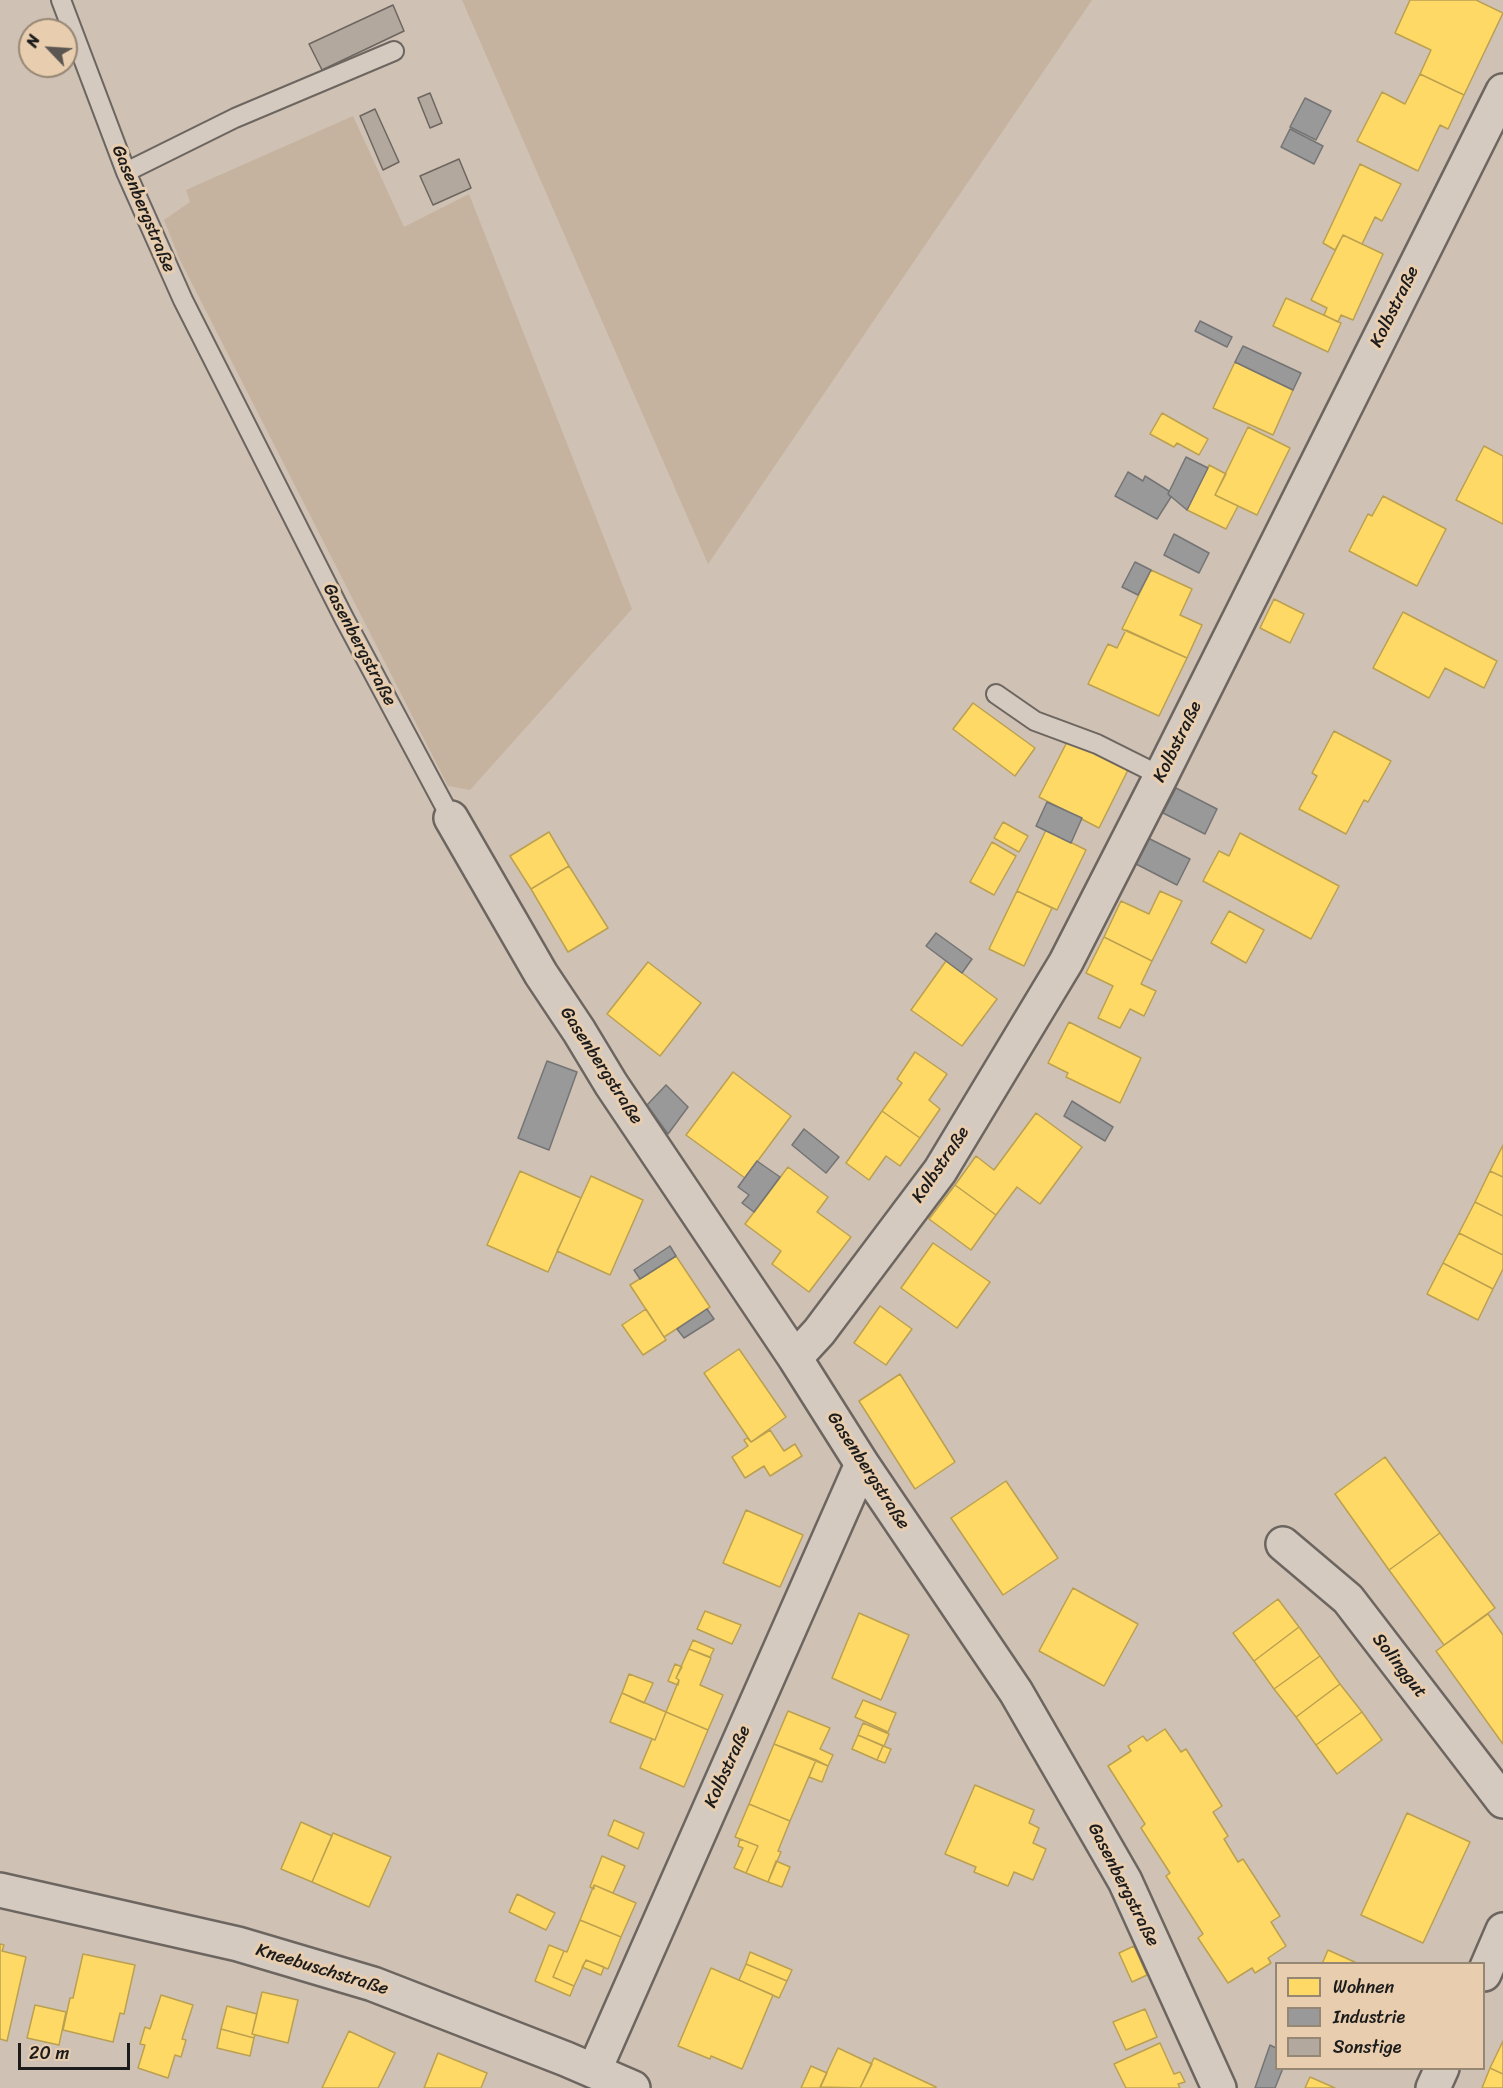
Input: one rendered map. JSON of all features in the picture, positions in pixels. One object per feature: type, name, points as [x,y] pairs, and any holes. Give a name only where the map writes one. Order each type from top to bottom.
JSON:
[{"type":"street","name":"Kolbstraße","points":[[795,1358],[819,1332],[940,1171],[1066,962],[1503,91]]},
{"type":"street","name":"Gasenbergstraße","points":[[451,818],[541,974],[611,1084],[1016,1692],[1125,1881],[1219,2088]]},
{"type":"street","name":"Kolbstraße","points":[[594,2071],[862,1464]]},
{"type":"street","name":"Solinggut","points":[[1283,1544],[1348,1599],[1503,1801]]},
{"type":"street","name":"Kneebuschstraße","points":[[0,1890],[237,1944],[373,1984],[633,2088]]},
{"type":"street","points":[[1485,1972],[1503,1930]]},
{"type":"street","points":[[1433,2088],[1441,2070]]},
{"type":"lane","name":"Gasenbergstraße","points":[[60,0],[126,172],[183,300],[344,618],[451,818]]},
{"type":"lane","points":[[126,172],[235,118],[394,51]]},
{"type":"lane","points":[[996,694],[1035,721],[1097,744],[1161,776]]},
{"type":"shaded area","points":[[462,0],[1092,0],[708,564]]},
{"type":"shaded area","points":[[353,116],[404,227],[469,194],[632,609],[470,790],[448,786],[180,260],[164,220],[190,202],[186,190]]},
{"type":"building: Wohnen","points":[[1410,0],[1476,0],[1503,13],[1464,95],[1420,74],[1431,50],[1395,33]]},
{"type":"building: Wohnen","points":[[1420,74],[1464,95],[1448,129],[1440,125],[1418,171],[1357,141],[1382,92],[1405,104]]},
{"type":"building: Wohnen","points":[[1360,164],[1401,184],[1382,221],[1375,217],[1362,244],[1343,235],[1335,250],[1323,243]]},
{"type":"building: Wohnen","points":[[1343,235],[1383,254],[1353,320],[1341,315],[1338,322],[1324,315],[1327,308],[1311,300]]},
{"type":"building: Wohnen","points":[[1286,298],[1341,323],[1328,352],[1273,326]]},
{"type":"building: Wohnen","points":[[1235,362],[1293,390],[1273,435],[1213,408]]},
{"type":"building: Wohnen","points":[[1162,413],[1208,439],[1199,455],[1177,443],[1174,447],[1150,434]]},
{"type":"building: Wohnen","points":[[1248,427],[1290,448],[1257,515],[1215,495]]},
{"type":"building: Wohnen","points":[[1484,446],[1503,456],[1503,524],[1456,500]]},
{"type":"building: Wohnen","points":[[1209,465],[1226,474],[1215,495],[1238,506],[1226,529],[1187,510]]},
{"type":"building: Wohnen","points":[[1383,496],[1446,529],[1417,586],[1349,551],[1368,514],[1372,516]]},
{"type":"building: Wohnen","points":[[1151,570],[1192,589],[1180,615],[1202,625],[1187,658],[1122,629]]},
{"type":"building: Wohnen","points":[[1274,599],[1304,614],[1290,643],[1260,628]]},
{"type":"building: Wohnen","points":[[1403,612],[1497,661],[1484,688],[1445,668],[1429,698],[1373,668]]},
{"type":"building: Wohnen","points":[[1126,630],[1187,658],[1159,716],[1088,684],[1108,644],[1117,648]]},
{"type":"building: Wohnen","points":[[973,703],[1035,748],[1015,776],[953,729]]},
{"type":"building: Wohnen","points":[[1334,731],[1391,761],[1368,802],[1364,800],[1346,834],[1299,809],[1317,776],[1312,773]]},
{"type":"building: Wohnen","points":[[1068,740],[1128,770],[1099,828],[1039,797]]},
{"type":"building: Wohnen","points":[[1003,822],[1028,836],[1019,852],[994,838]]},
{"type":"building: Wohnen","points":[[1046,830],[1086,850],[1057,910],[1017,891]]},
{"type":"building: Wohnen","points":[[549,832],[569,866],[531,889],[510,856]]},
{"type":"building: Wohnen","points":[[1240,833],[1339,886],[1311,939],[1203,881],[1219,851],[1229,856]]},
{"type":"building: Wohnen","points":[[992,842],[1016,856],[994,895],[970,882]]},
{"type":"building: Wohnen","points":[[569,866],[608,928],[568,952],[531,889]]},
{"type":"building: Wohnen","points":[[1017,891],[1052,908],[1024,966],[989,949]]},
{"type":"building: Wohnen","points":[[1160,891],[1182,901],[1152,961],[1104,937],[1121,901],[1149,914]]},
{"type":"building: Wohnen","points":[[1229,911],[1264,930],[1246,963],[1211,943]]},
{"type":"building: Wohnen","points":[[1104,937],[1152,961],[1141,984],[1156,991],[1144,1016],[1130,1009],[1120,1028],[1098,1018],[1113,986],[1086,973]]},
{"type":"building: Wohnen","points":[[946,961],[997,999],[962,1046],[911,1010]]},
{"type":"building: Wohnen","points":[[648,962],[701,1003],[660,1056],[607,1014]]},
{"type":"building: Wohnen","points":[[1069,1022],[1141,1058],[1120,1103],[1066,1077],[1068,1073],[1048,1063]]},
{"type":"building: Wohnen","points":[[915,1052],[947,1074],[929,1100],[940,1109],[920,1138],[882,1111],[902,1083],[897,1079]]},
{"type":"building: Wohnen","points":[[733,1072],[791,1116],[745,1178],[686,1135]]},
{"type":"building: Wohnen","points":[[882,1111],[920,1138],[900,1166],[886,1156],[869,1180],[846,1163]]},
{"type":"building: Wohnen","points":[[1036,1113],[1082,1147],[1040,1204],[1017,1187],[996,1215],[955,1185],[976,1156],[994,1170]]},
{"type":"building: Wohnen","points":[[1503,1145],[1503,1177],[1490,1171]]},
{"type":"building: Wohnen","points":[[788,1167],[828,1197],[817,1212],[851,1237],[809,1292],[772,1264],[781,1251],[745,1224]]},
{"type":"building: Wohnen","points":[[520,1171],[581,1198],[548,1272],[487,1245]]},
{"type":"building: Wohnen","points":[[1490,1171],[1503,1177],[1503,1216],[1475,1202]]},
{"type":"building: Wohnen","points":[[591,1176],[643,1200],[610,1275],[557,1251]]},
{"type":"building: Wohnen","points":[[955,1185],[996,1215],[971,1250],[929,1219]]},
{"type":"building: Wohnen","points":[[1475,1202],[1503,1216],[1503,1255],[1459,1233]]},
{"type":"building: Wohnen","points":[[1459,1233],[1503,1255],[1503,1269],[1493,1289],[1443,1263]]},
{"type":"building: Wohnen","points":[[933,1243],[990,1282],[957,1328],[901,1288]]},
{"type":"building: Wohnen","points":[[676,1256],[710,1307],[664,1337],[630,1285]]},
{"type":"building: Wohnen","points":[[1443,1263],[1493,1289],[1478,1320],[1427,1294]]},
{"type":"building: Wohnen","points":[[880,1306],[912,1329],[886,1365],[854,1343]]},
{"type":"building: Wohnen","points":[[646,1309],[666,1340],[643,1355],[622,1325]]},
{"type":"building: Wohnen","points":[[739,1349],[786,1417],[751,1442],[704,1373]]},
{"type":"building: Wohnen","points":[[900,1374],[955,1462],[915,1489],[859,1401]]},
{"type":"building: Wohnen","points":[[770,1430],[784,1451],[795,1444],[802,1456],[770,1476],[764,1466],[745,1478],[732,1457],[748,1446],[744,1440],[747,1438],[751,1442]]},
{"type":"building: Wohnen","points":[[1385,1457],[1440,1533],[1389,1570],[1335,1494]]},
{"type":"building: Wohnen","points":[[1006,1481],[1058,1558],[1003,1595],[951,1518]]},
{"type":"building: Wohnen","points":[[746,1510],[803,1535],[780,1587],[723,1563]]},
{"type":"building: Wohnen","points":[[1440,1533],[1495,1608],[1444,1645],[1389,1570]]},
{"type":"building: Wohnen","points":[[1073,1588],[1138,1624],[1104,1686],[1039,1651]]},
{"type":"building: Wohnen","points":[[1278,1599],[1299,1627],[1254,1661],[1233,1633]]},
{"type":"building: Wohnen","points":[[705,1611],[741,1625],[732,1644],[697,1629]]},
{"type":"building: Wohnen","points":[[859,1613],[909,1635],[881,1700],[832,1678]]},
{"type":"building: Wohnen","points":[[1488,1614],[1503,1635],[1503,1744],[1436,1651]]},
{"type":"building: Wohnen","points":[[1299,1627],[1320,1656],[1274,1689],[1254,1661]]},
{"type":"building: Wohnen","points":[[693,1640],[714,1649],[710,1657],[689,1649]]},
{"type":"building: Wohnen","points":[[689,1649],[711,1658],[700,1685],[723,1695],[708,1730],[666,1712],[679,1680],[676,1678]]},
{"type":"building: Wohnen","points":[[1320,1656],[1340,1684],[1296,1717],[1274,1689]]},
{"type":"building: Wohnen","points":[[675,1664],[682,1667],[676,1678],[679,1680],[678,1685],[668,1681]]},
{"type":"building: Wohnen","points":[[629,1674],[653,1683],[644,1703],[622,1693]]},
{"type":"building: Wohnen","points":[[1340,1684],[1362,1712],[1316,1745],[1296,1717]]},
{"type":"building: Wohnen","points":[[622,1693],[666,1712],[655,1740],[610,1722]]},
{"type":"building: Wohnen","points":[[863,1700],[896,1713],[888,1732],[855,1717]]},
{"type":"building: Wohnen","points":[[788,1711],[830,1728],[820,1749],[833,1755],[828,1766],[774,1744]]},
{"type":"building: Wohnen","points":[[666,1712],[708,1730],[684,1787],[640,1768],[652,1739],[655,1740]]},
{"type":"building: Wohnen","points":[[1362,1712],[1382,1740],[1337,1774],[1316,1745]]},
{"type":"building: Wohnen","points":[[863,1723],[889,1734],[884,1746],[858,1735]]},
{"type":"building: Wohnen","points":[[1165,1729],[1181,1752],[1186,1749],[1222,1806],[1213,1812],[1228,1836],[1224,1839],[1238,1862],[1243,1859],[1280,1916],[1271,1922],[1286,1946],[1268,1958],[1271,1963],[1255,1973],[1252,1968],[1228,1983],[1198,1938],[1203,1934],[1166,1876],[1170,1873],[1141,1828],[1145,1824],[1108,1766],[1131,1751],[1128,1746],[1143,1736],[1147,1741]]},
{"type":"building: Wohnen","points":[[858,1735],[883,1746],[877,1760],[852,1749]]},
{"type":"building: Wohnen","points":[[774,1744],[816,1760],[790,1821],[749,1804]]},
{"type":"building: Wohnen","points":[[883,1746],[891,1749],[885,1763],[877,1760]]},
{"type":"building: Wohnen","points":[[816,1760],[828,1766],[822,1782],[809,1777]]},
{"type":"building: Wohnen","points":[[975,1785],[1034,1810],[1029,1823],[1039,1828],[1033,1843],[1046,1849],[1033,1880],[1014,1872],[1008,1886],[974,1872],[976,1867],[945,1854]]},
{"type":"building: Wohnen","points":[[749,1804],[790,1821],[778,1851],[781,1852],[768,1882],[746,1873],[758,1846],[735,1837]]},
{"type":"building: Wohnen","points":[[1407,1813],[1470,1842],[1423,1943],[1361,1915]]},
{"type":"building: Wohnen","points":[[614,1820],[644,1833],[638,1849],[608,1835]]},
{"type":"building: Wohnen","points":[[301,1822],[332,1836],[312,1882],[281,1869]]},
{"type":"building: Wohnen","points":[[333,1833],[391,1857],[369,1907],[312,1882]]},
{"type":"building: Wohnen","points":[[740,1839],[758,1846],[746,1873],[734,1868],[743,1848],[738,1846]]},
{"type":"building: Wohnen","points":[[602,1856],[625,1866],[613,1893],[594,1885],[594,1889],[590,1887]]},
{"type":"building: Wohnen","points":[[776,1861],[790,1867],[782,1887],[768,1882]]},
{"type":"building: Wohnen","points":[[594,1885],[636,1903],[621,1937],[580,1920]]},
{"type":"building: Wohnen","points":[[517,1894],[555,1913],[546,1930],[509,1912]]},
{"type":"building: Wohnen","points":[[580,1920],[621,1937],[608,1969],[586,1960],[574,1986],[553,1977],[564,1951],[567,1952]]},
{"type":"building: Wohnen","points":[[0,1944],[4,1945],[2,1951],[26,1957],[7,2041],[0,2039]]},
{"type":"building: Wohnen","points":[[549,1945],[564,1951],[553,1977],[574,1986],[570,1996],[535,1981]]},
{"type":"building: Wohnen","points":[[1134,1946],[1147,1975],[1132,1982],[1119,1953]]},
{"type":"building: Wohnen","points":[[1328,1950],[1355,1962],[1323,1962]]},
{"type":"building: Wohnen","points":[[750,1952],[792,1970],[787,1981],[746,1964]]},
{"type":"building: Wohnen","points":[[83,1954],[135,1965],[124,2014],[120,2013],[113,2042],[63,2030]]},
{"type":"building: Wohnen","points":[[586,1960],[604,1967],[601,1975],[582,1967]]},
{"type":"building: Wohnen","points":[[746,1964],[787,1981],[779,1998],[739,1980]]},
{"type":"building: Wohnen","points":[[711,1968],[773,1995],[742,2069],[678,2046]]},
{"type":"building: Wohnen","points":[[262,1992],[298,2000],[288,2043],[252,2034]]},
{"type":"building: Wohnen","points":[[161,1995],[193,2005],[182,2039],[186,2040],[181,2057],[175,2055],[168,2078],[138,2068],[145,2045],[140,2044],[145,2027],[150,2029]]},
{"type":"building: Wohnen","points":[[35,2005],[66,2012],[59,2045],[27,2038]]},
{"type":"building: Wohnen","points":[[227,2006],[257,2014],[252,2034],[255,2035],[254,2038],[221,2029]]},
{"type":"building: Wohnen","points":[[1145,2009],[1157,2037],[1126,2050],[1113,2022]]},
{"type":"building: Wohnen","points":[[221,2029],[254,2038],[250,2056],[217,2048]]},
{"type":"building: Wohnen","points":[[349,2031],[395,2053],[378,2088],[322,2088]]},
{"type":"building: Wohnen","points":[[1503,2041],[1503,2074],[1490,2068]]},
{"type":"building: Wohnen","points":[[1160,2043],[1174,2074],[1180,2072],[1185,2082],[1178,2084],[1180,2088],[1126,2088],[1114,2064]]},
{"type":"building: Wohnen","points":[[838,2048],[872,2064],[860,2088],[820,2087]]},
{"type":"building: Wohnen","points":[[438,2053],[487,2073],[481,2088],[424,2088]]},
{"type":"building: Wohnen","points":[[874,2058],[936,2087],[936,2088],[860,2088]]},
{"type":"building: Wohnen","points":[[811,2066],[827,2073],[820,2088],[801,2088]]},
{"type":"building: Wohnen","points":[[1490,2068],[1503,2074],[1503,2088],[1482,2088]]},
{"type":"building: Wohnen","points":[[1310,2077],[1335,2088],[1305,2088]]},
{"type":"building: Industrie","points":[[1305,98],[1331,111],[1316,140],[1290,127]]},
{"type":"building: Industrie","points":[[1290,129],[1323,146],[1314,164],[1281,147]]},
{"type":"building: Industrie","points":[[1200,321],[1232,337],[1227,347],[1195,331]]},
{"type":"building: Industrie","points":[[1243,346],[1301,373],[1293,390],[1235,362]]},
{"type":"building: Industrie","points":[[1186,457],[1208,468],[1187,510],[1168,494]]},
{"type":"building: Industrie","points":[[1128,472],[1143,481],[1145,476],[1169,491],[1168,494],[1171,497],[1157,519],[1115,496]]},
{"type":"building: Industrie","points":[[1174,534],[1209,553],[1199,573],[1164,555]]},
{"type":"building: Industrie","points":[[1135,562],[1151,570],[1138,595],[1122,587]]},
{"type":"building: Industrie","points":[[1176,788],[1217,809],[1205,834],[1163,813]]},
{"type":"building: Industrie","points":[[1047,802],[1082,818],[1071,843],[1036,826]]},
{"type":"building: Industrie","points":[[1148,838],[1190,859],[1177,885],[1136,864]]},
{"type":"building: Industrie","points":[[936,933],[972,959],[962,973],[926,946]]},
{"type":"building: Industrie","points":[[547,1061],[577,1072],[549,1150],[518,1138]]},
{"type":"building: Industrie","points":[[666,1085],[688,1107],[668,1134],[647,1105]]},
{"type":"building: Industrie","points":[[1072,1101],[1113,1127],[1105,1141],[1064,1116]]},
{"type":"building: Industrie","points":[[804,1129],[839,1157],[826,1173],[792,1145]]},
{"type":"building: Industrie","points":[[757,1161],[780,1177],[754,1212],[742,1203],[749,1195],[738,1187]]},
{"type":"building: Industrie","points":[[670,1246],[676,1256],[640,1279],[634,1270]]},
{"type":"building: Industrie","points":[[707,1309],[714,1319],[684,1338],[677,1329]]},
{"type":"building: Industrie","points":[[1270,2045],[1275,2048],[1275,2070],[1282,2070],[1275,2088],[1255,2088]]},
{"type":"building: Sonstige","points":[[393,5],[404,31],[322,70],[309,44]]},
{"type":"building: Sonstige","points":[[430,93],[442,123],[430,128],[418,98]]},
{"type":"building: Sonstige","points":[[375,109],[399,162],[383,170],[360,116]]},
{"type":"building: Sonstige","points":[[459,159],[471,188],[433,205],[420,176]]}]
